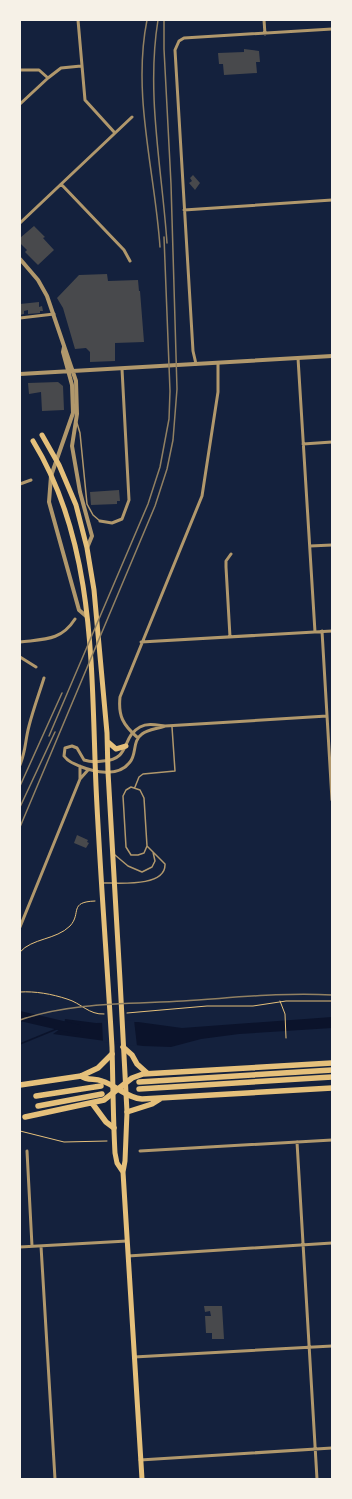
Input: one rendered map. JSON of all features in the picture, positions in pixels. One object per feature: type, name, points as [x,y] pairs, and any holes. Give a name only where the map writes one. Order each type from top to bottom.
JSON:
[{"type":"highway","points":[[42,435],[60,466],[80,516],[87,548],[100,648],[108,742],[107,761],[126,1094],[126,1161],[123,1172],[142,1479]]},
{"type":"highway","points":[[33,441],[55,481],[68,514],[82,581],[91,667],[101,883],[114,1086],[114,1128],[117,1163],[123,1172]]},
{"type":"highway","points":[[108,742],[116,749],[126,746]]},
{"type":"highway","points":[[123,1047],[132,1055],[137,1064],[148,1073]]},
{"type":"highway","points":[[20,1085],[81,1076],[96,1070],[112,1051]]},
{"type":"highway","points":[[25,1117],[104,1100],[136,1076],[148,1073],[332,1063]]},
{"type":"highway","points":[[138,1082],[332,1070]]},
{"type":"highway","points":[[81,1076],[86,1080],[100,1080],[114,1086],[126,1094],[139,1098],[332,1088]]},
{"type":"highway","points":[[139,1089],[332,1077]]},
{"type":"highway","points":[[36,1096],[101,1086]]},
{"type":"highway","points":[[38,1106],[102,1094]]},
{"type":"highway","points":[[126,1112],[152,1104],[162,1098]]},
{"type":"highway","points":[[92,1103],[106,1122],[114,1128]]},
{"type":"street","points":[[78,20],[84,97],[86,103],[115,133]]},
{"type":"street","points":[[264,20],[265,34]]},
{"type":"street","points":[[196,364],[193,351],[184,210],[176,50],[179,41],[184,38],[332,29]]},
{"type":"street","points":[[20,104],[61,68],[81,66]]},
{"type":"street","points":[[20,70],[39,70],[48,78]]},
{"type":"street","points":[[20,223],[132,117]]},
{"type":"street","points":[[61,184],[124,250],[130,261]]},
{"type":"street","points":[[184,210],[332,200]]},
{"type":"street","points":[[20,259],[43,288],[54,314],[64,347],[63,352],[76,381],[76,421],[72,440],[80,492],[92,536],[87,548]]},
{"type":"street","points":[[20,318],[54,314]]},
{"type":"street","points":[[20,374],[180,366],[332,356]]},
{"type":"street","points":[[298,358],[315,632]]},
{"type":"street","points":[[138,738],[121,720],[119,704],[123,688],[141,642],[202,496],[218,392],[218,363]]},
{"type":"street","points":[[100,521],[112,523],[122,519],[129,500],[122,369]]},
{"type":"street","points":[[71,372],[73,413],[51,476],[49,495],[50,508],[79,610],[86,616]]},
{"type":"street","points":[[303,444],[332,442]]},
{"type":"street","points":[[20,484],[31,480]]},
{"type":"street","points":[[310,546],[332,545]]},
{"type":"street","points":[[230,637],[226,560],[231,554]]},
{"type":"street","points":[[20,642],[58,635],[69,630],[75,619]]},
{"type":"street","points":[[322,631],[332,800]]},
{"type":"street","points":[[141,642],[332,631]]},
{"type":"street","points":[[20,657],[36,667]]},
{"type":"street","points":[[20,765],[26,749],[25,741],[44,678]]},
{"type":"street","points":[[165,726],[148,731],[138,738],[130,763],[120,770],[96,772],[88,770],[65,758],[65,748],[70,746],[75,747],[84,760],[95,762],[107,761],[120,756],[133,733],[141,727],[147,725],[172,726],[327,716]]},
{"type":"street","points":[[21,739],[25,741]]},
{"type":"street","points":[[80,766],[80,779]]},
{"type":"street","points":[[20,927],[80,779],[88,770]]},
{"type":"street","points":[[140,1151],[332,1140]]},
{"type":"street","points":[[297,1142],[317,1479]]},
{"type":"street","points":[[27,1151],[32,1246]]},
{"type":"street","points":[[20,1247],[127,1241]]},
{"type":"street","points":[[128,1256],[332,1243]]},
{"type":"street","points":[[41,1246],[55,1479]]},
{"type":"street","points":[[134,1357],[332,1346]]},
{"type":"street","points":[[140,1460],[332,1448]]},
{"type":"lane","points":[[76,421],[80,433],[88,504],[92,515],[100,521]]},
{"type":"lane","points":[[135,787],[143,794],[147,846],[144,853],[134,856],[128,852],[126,847],[123,796],[126,790],[135,787],[139,777],[143,774],[175,771],[172,726]]},
{"type":"lane","points":[[101,883],[150,881],[161,875],[164,871],[165,864],[147,846]]},
{"type":"lane","points":[[113,853],[128,866],[142,872],[152,867],[155,861],[153,852]]},
{"type":"path","points":[[20,952],[26,946],[64,930],[72,923],[79,904],[82,902],[95,901]]},
{"type":"path","points":[[20,992],[41,993],[68,999],[94,1014],[109,1012]]},
{"type":"path","points":[[280,1001],[285,1018],[286,1038]]},
{"type":"path","points":[[121,1011],[207,1006],[253,1006],[280,1001],[332,1002]]},
{"type":"path","points":[[20,1131],[64,1142],[107,1141]]},
{"type":"water","points":[[332,1017],[332,1028],[239,1034],[201,1039],[171,1047],[143,1046],[53,1034],[64,1026],[65,1019],[96,1023],[138,1022],[182,1028]]},
{"type":"pier","points":[[134,1020],[137,1046],[103,1042],[102,1021]]},
{"type":"building","points":[[244,49],[259,51],[260,62],[256,62],[257,73],[224,75],[223,64],[219,64],[218,53],[244,52]]},
{"type":"building","points":[[193,175],[200,183],[195,190],[189,183],[192,181],[190,178]]},
{"type":"building","points":[[34,226],[45,237],[43,238],[54,250],[38,265],[25,252],[27,250],[20,243],[20,238]]},
{"type":"building","points":[[107,274],[108,281],[138,280],[144,342],[115,343],[115,361],[90,362],[90,352],[86,348],[75,349],[63,308],[57,298],[79,275]]},
{"type":"building","points":[[39,302],[39,307],[42,306],[43,311],[40,311],[40,313],[28,314],[28,310],[24,311],[24,314],[20,315],[20,304]]},
{"type":"building","points":[[58,382],[63,386],[64,410],[42,411],[41,392],[29,394],[28,383]]},
{"type":"building","points":[[119,490],[120,501],[117,501],[117,504],[91,505],[90,492]]},
{"type":"building","points":[[77,835],[88,840],[87,842],[89,843],[86,848],[74,843]]},
{"type":"building","points":[[204,1306],[222,1306],[224,1339],[212,1339],[212,1333],[206,1333],[205,1316],[211,1316],[210,1311],[205,1312]]},
{"type":"waterway","points":[[20,1016],[76,1029]]},
{"type":"waterway","points":[[20,1044],[64,1026]]},
{"type":"railway","points":[[147,20],[143,48],[143,105],[160,247]]},
{"type":"railway","points":[[158,20],[155,48],[154,104],[167,243]]},
{"type":"railway","points":[[20,827],[155,506],[167,469],[173,440],[177,389],[171,184],[164,49],[164,20]]},
{"type":"railway","points":[[49,736],[148,504],[160,467],[169,419],[170,391],[164,237]]},
{"type":"railway","points":[[20,786],[62,693]]},
{"type":"railway","points":[[20,807],[55,732]]},
{"type":"railway","points":[[20,1020],[59,1010],[100,1005],[276,995],[332,995]]}]
